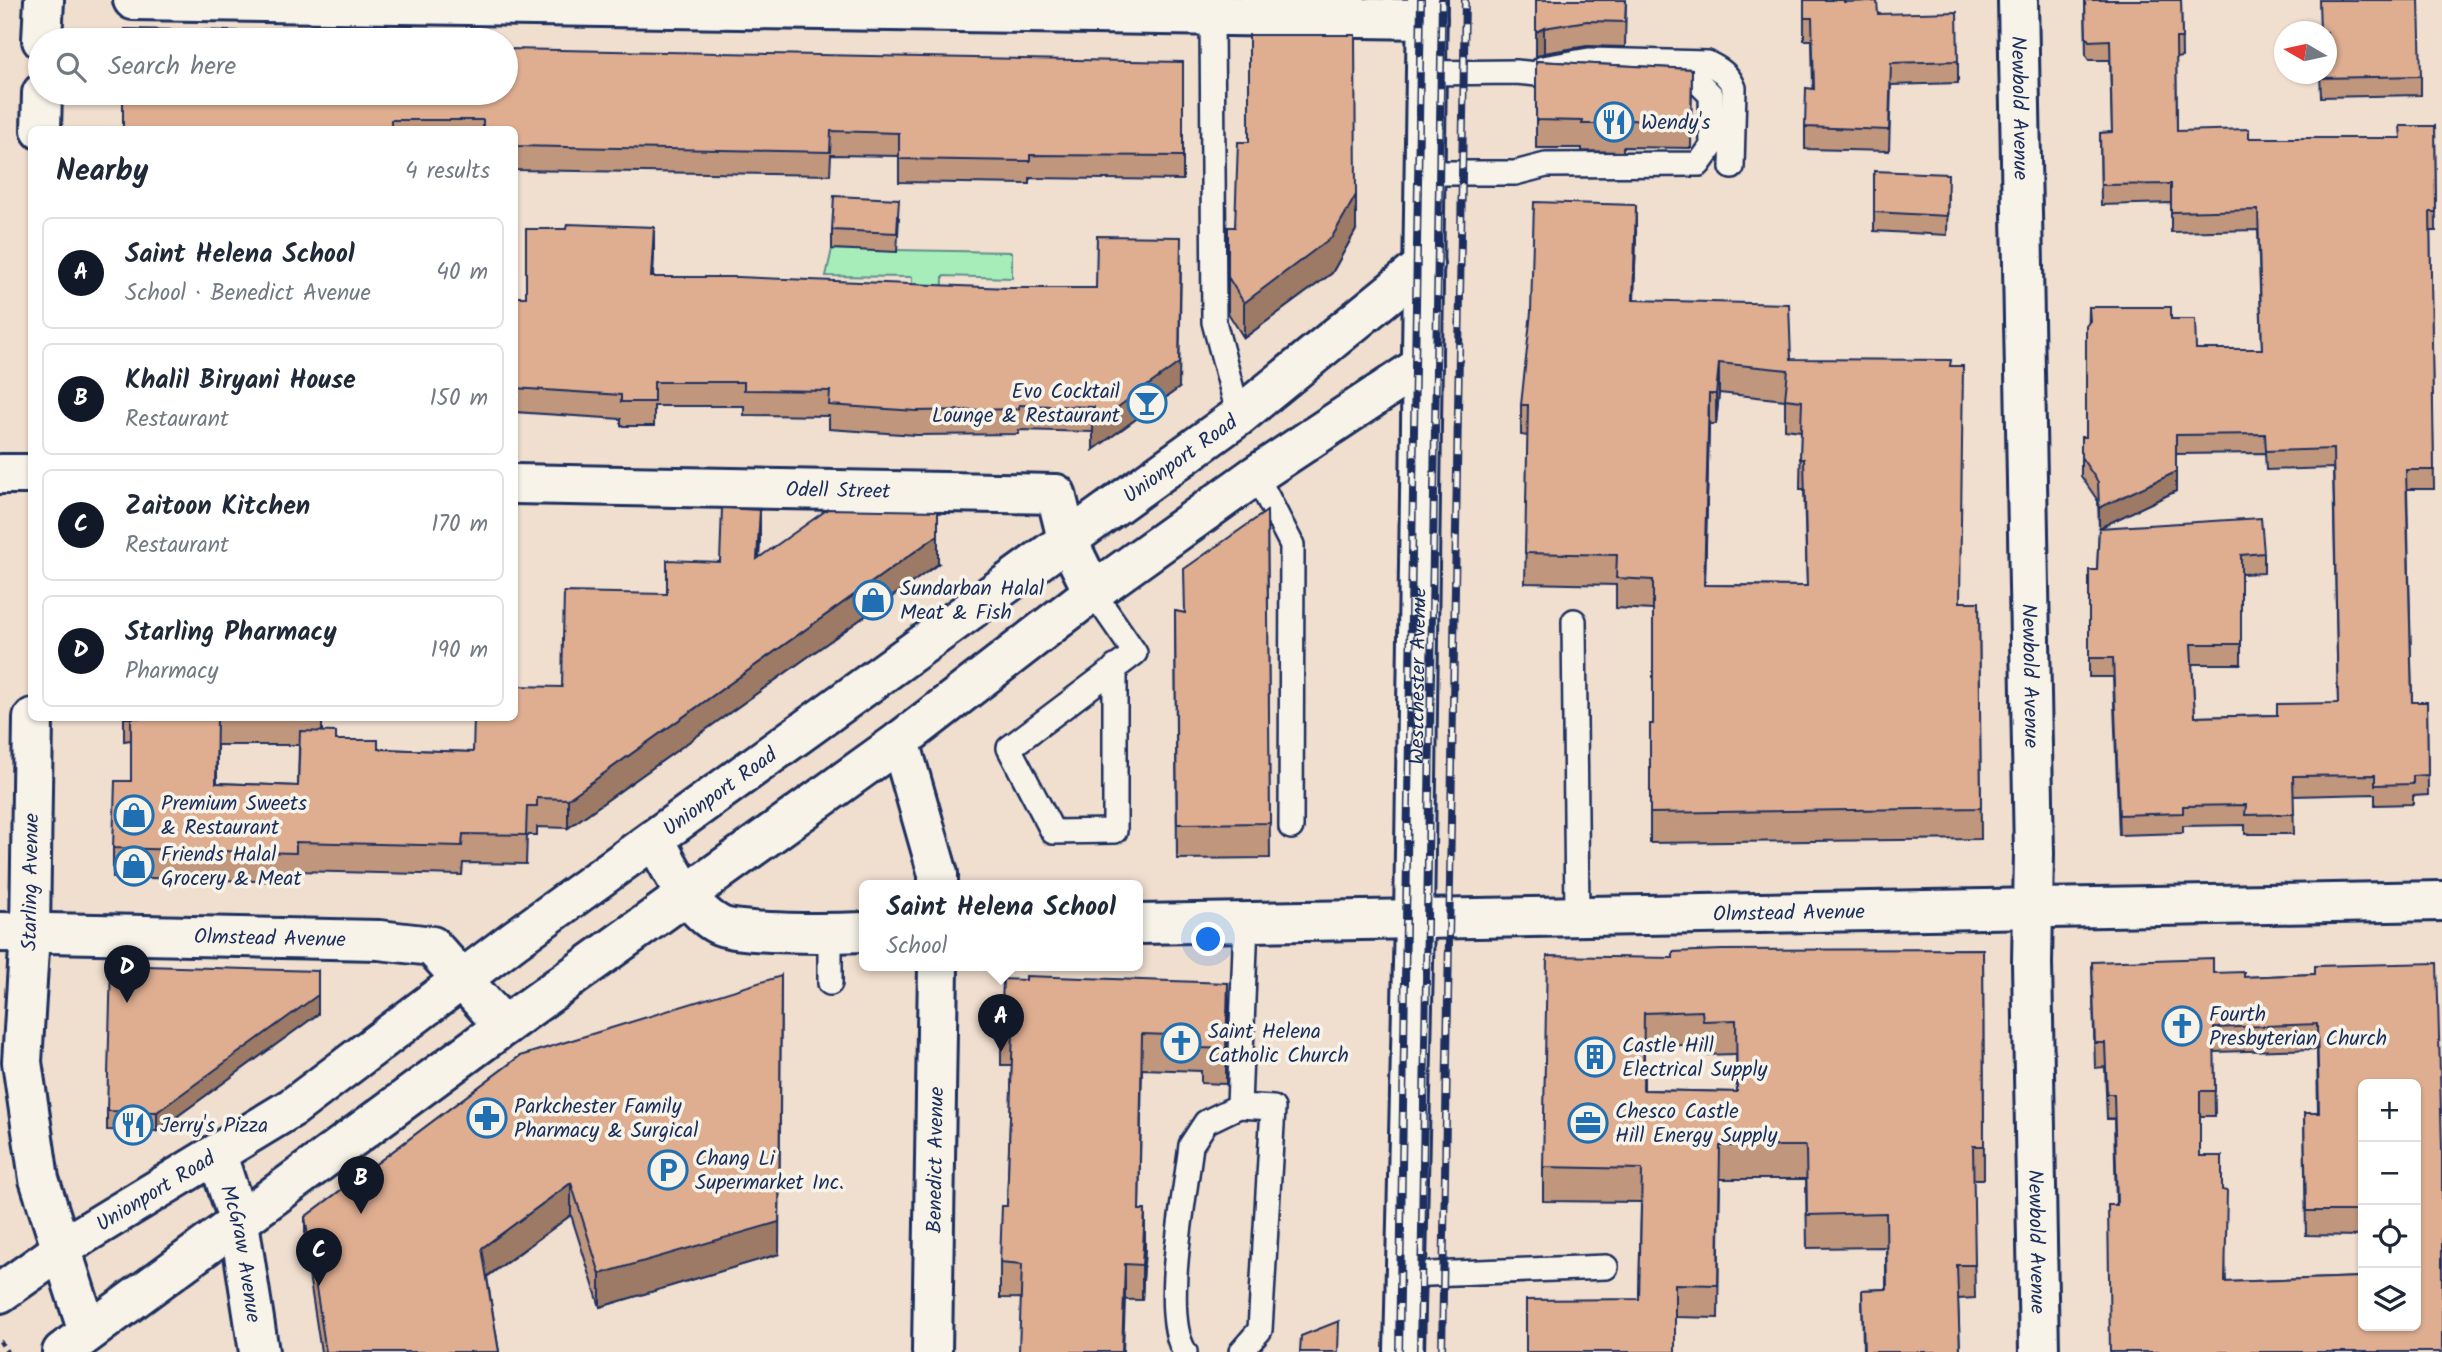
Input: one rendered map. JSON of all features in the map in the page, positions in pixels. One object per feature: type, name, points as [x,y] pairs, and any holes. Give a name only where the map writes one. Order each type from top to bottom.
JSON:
[{"type":"street","points":[[43,28],[44,0]]},
{"type":"street","points":[[133,0],[1212,16],[1427,10]]},
{"type":"street","name":"Newbold Avenue","points":[[2018,0],[2034,839],[2032,910],[2039,1352]]},
{"type":"street","name":"Westchester Avenue","points":[[1404,1352],[1415,919],[1427,10]]},
{"type":"street","points":[[41,105],[41,126]]},
{"type":"street","name":"Unionport Road","points":[[0,1293],[61,1250],[293,1107],[463,978],[1239,416],[1424,265]]},
{"type":"street","points":[[75,1342],[900,741],[1093,592],[1256,475],[1422,365]]},
{"type":"street","points":[[0,474],[28,474]]},
{"type":"street","name":"Odell Street","points":[[518,484],[1056,495],[1067,538],[1093,592]]},
{"type":"street","name":"Starling Avenue","points":[[33,721],[15,933],[22,1062],[34,1158],[61,1250],[75,1342]]},
{"type":"street","points":[[900,741],[938,880]]},
{"type":"street","points":[[655,840],[687,896],[720,926],[847,932]]},
{"type":"street","name":"Olmstead Avenue","points":[[1143,924],[2442,901]]},
{"type":"street","name":"Olmstead Avenue","points":[[15,933],[406,943],[432,946],[504,1027]]},
{"type":"street","name":"Benedict Avenue","points":[[932,1352],[938,971]]},
{"type":"street","name":"McGraw Avenue","points":[[217,1155],[239,1222],[260,1352]]},
{"type":"lane","points":[[1212,16],[1214,323],[1239,416]]},
{"type":"lane","points":[[1516,72],[1589,60],[1707,63],[1716,66],[1731,80],[1734,88],[1732,167]]},
{"type":"lane","points":[[1425,173],[1515,173],[1546,165],[1699,164],[1712,146],[1713,103],[1706,88],[1696,80],[1574,78],[1516,72],[1426,73]]},
{"type":"lane","points":[[1515,173],[1545,183]]},
{"type":"lane","points":[[1256,475],[1292,545],[1291,827]]},
{"type":"lane","points":[[1093,592],[1135,653],[1115,667],[1009,748],[1054,832],[1115,831],[1115,667]]},
{"type":"lane","points":[[1574,621],[1577,915]]},
{"type":"lane","points":[[1239,1106],[1246,921]]},
{"type":"lane","points":[[830,983],[847,932]]},
{"type":"lane","points":[[1185,1352],[1178,1341],[1173,1306],[1191,1145],[1206,1122],[1239,1106],[1273,1108],[1259,1330],[1241,1352]]},
{"type":"lane","points":[[1405,1275],[1606,1266]]},
{"type":"path","points":[[0,1341],[7,1352]]},
{"type":"green space","points":[[832,249],[1012,252],[1012,278],[943,276],[942,320],[911,318],[912,277],[826,276]]},
{"type":"building","points":[[1536,0],[1626,0],[1625,22],[1587,21],[1544,28],[1536,32]]},
{"type":"building","points":[[1804,0],[1877,1],[1878,14],[1957,12],[1958,61],[1891,63],[1889,130],[1805,127],[1806,88],[1814,89],[1812,18],[1804,18]]},
{"type":"building","points":[[2085,0],[2181,0],[2182,38],[2176,38],[2177,131],[2249,129],[2249,138],[2401,138],[2400,126],[2435,126],[2436,212],[2430,212],[2434,470],[2406,470],[2412,702],[2427,702],[2428,775],[2413,776],[2413,784],[2375,785],[2375,775],[2293,776],[2294,814],[2245,815],[2246,805],[2183,806],[2183,813],[2119,815],[2113,658],[2089,658],[2089,570],[2097,570],[2099,528],[2261,518],[2264,553],[2241,555],[2241,644],[2191,644],[2195,717],[2277,715],[2277,704],[2338,703],[2333,449],[2266,451],[2265,434],[2176,435],[2176,472],[2099,508],[2098,482],[2081,457],[2081,437],[2086,437],[2086,326],[2090,321],[2089,307],[2171,307],[2171,319],[2195,319],[2196,349],[2262,349],[2258,210],[2171,212],[2171,184],[2101,185],[2100,133],[2112,132],[2110,40],[2089,41],[2086,36]]},
{"type":"building","points":[[2319,0],[2419,0],[2421,76],[2337,78],[2337,21],[2320,21]]},
{"type":"building","points":[[1249,35],[1355,35],[1356,195],[1332,237],[1244,303],[1228,277],[1228,227],[1235,227],[1238,142],[1249,142]]},
{"type":"building","points":[[518,49],[1183,62],[1183,156],[1030,155],[1030,161],[899,159],[899,133],[831,131],[830,152],[518,146],[518,126],[483,126],[483,120],[391,120],[391,126],[123,126],[123,105],[518,105]]},
{"type":"building","points":[[1536,61],[1692,69],[1691,121],[1623,120],[1623,124],[1582,124],[1583,121],[1536,120]]},
{"type":"building","points":[[1874,171],[1948,174],[1947,216],[1874,212]]},
{"type":"building","points":[[834,196],[899,199],[897,233],[832,230]]},
{"type":"building","points":[[1534,202],[1636,205],[1633,300],[1789,304],[1791,359],[1951,360],[1950,366],[1963,366],[1960,602],[1979,602],[1981,808],[1650,813],[1653,580],[1616,578],[1617,555],[1525,553],[1528,405],[1521,405],[1531,312]],"holes":[[[1719,363],[1788,370],[1785,399],[1802,401],[1800,459],[1804,459],[1807,586],[1704,585],[1709,394],[1716,394]]]},
{"type":"building","points":[[567,224],[654,227],[651,277],[738,277],[1009,288],[1096,288],[1097,236],[1181,237],[1179,363],[1093,425],[1094,407],[1019,405],[1019,409],[916,411],[829,405],[830,391],[744,390],[744,382],[654,382],[654,402],[621,402],[621,395],[518,388],[518,297],[526,297],[526,229],[566,229]]},
{"type":"building","points":[[722,508],[760,510],[757,559],[828,509],[938,511],[938,535],[568,799],[537,798],[537,806],[527,806],[526,835],[463,834],[462,846],[296,842],[296,853],[113,848],[115,781],[131,781],[131,721],[217,721],[216,783],[298,786],[300,731],[336,732],[336,740],[378,740],[378,749],[473,752],[474,721],[518,721],[518,686],[562,687],[564,592],[667,594],[667,560],[720,562]]},
{"type":"building","points":[[1267,511],[1270,823],[1177,824],[1175,611],[1185,613],[1184,569]]},
{"type":"building","points":[[1983,949],[1984,1146],[1973,1146],[1975,1265],[1957,1265],[1960,1352],[1864,1352],[1862,1290],[1887,1289],[1886,1213],[1807,1215],[1806,1146],[1720,1146],[1718,1285],[1675,1284],[1675,1352],[1526,1352],[1526,1300],[1639,1299],[1642,1169],[1543,1167],[1547,956],[1673,958],[1673,952]],"holes":[[[1702,1011],[1703,1021],[1736,1020],[1737,1092],[1643,1090],[1644,1013]]]},
{"type":"building","points":[[2213,958],[2213,973],[2244,972],[2244,977],[2315,974],[2315,966],[2437,963],[2442,1147],[2442,1352],[2110,1352],[2108,1205],[2117,1205],[2114,1094],[2107,1094],[2105,1043],[2095,1043],[2092,962]],"holes":[[[2317,1024],[2319,1113],[2304,1113],[2306,1211],[2358,1211],[2358,1079],[2421,1079],[2421,1331],[2358,1331],[2358,1277],[2225,1282],[2227,1191],[2222,1190],[2222,1156],[2200,1156],[2200,1091],[2215,1091],[2214,1028]]]},
{"type":"building","points":[[111,965],[318,971],[318,995],[157,1112],[107,1111]]},
{"type":"building","points":[[781,976],[779,1222],[600,1274],[571,1183],[482,1248],[499,1352],[326,1352],[305,1217],[520,1056]]},
{"type":"building","points":[[1026,976],[1228,983],[1226,1049],[1201,1048],[1201,1036],[1142,1034],[1139,1210],[1145,1210],[1142,1265],[1125,1264],[1122,1352],[1019,1352],[1022,1264],[1000,1262],[1002,1206],[1007,1206],[1013,1029],[1001,1029],[1003,979],[1026,980]]},
{"type":"building","points":[[1339,1321],[1338,1352],[1300,1352],[1301,1336]]},
{"type":"railway","points":[[1399,1352],[1421,0]]},
{"type":"railway","points":[[1420,1352],[1442,0]]},
{"type":"railway","points":[[1442,1352],[1465,0]]},
{"type":"place","name":"Wendy's","points":[[1614,122]]},
{"type":"place","name":"Evo Cocktail Lounge & Restaurant","points":[[1147,403]]},
{"type":"place","name":"Sundarban Halal Meat & Fish","points":[[873,600]]},
{"type":"place","name":"Premium Sweets & Restaurant","points":[[134,815]]},
{"type":"place","name":"Friends Halal Grocery & Meat","points":[[134,866]]},
{"type":"place","name":"Starling Pharmacy","points":[[127,1003]]},
{"type":"place","name":"Fourth Presbyterian Church","points":[[2182,1026]]},
{"type":"place","name":"Saint Helena Catholic Church","points":[[1181,1043]]},
{"type":"place","name":"Saint Helena School","points":[[1001,1052]]},
{"type":"place","name":"Castle Hill Electrical Supply","points":[[1595,1057]]},
{"type":"place","name":"Parkchester Family Pharmacy & Surgical","points":[[487,1118]]},
{"type":"place","name":"Chesco Castle Hill Energy Supply","points":[[1588,1123]]},
{"type":"place","name":"Jerry's Pizza","points":[[133,1125]]},
{"type":"place","name":"Chang Li Supermarket Inc.","points":[[668,1170]]},
{"type":"place","name":"Khalil Biryani House","points":[[361,1214]]},
{"type":"place","name":"Zaitoon Kitchen","points":[[319,1286]]}]
